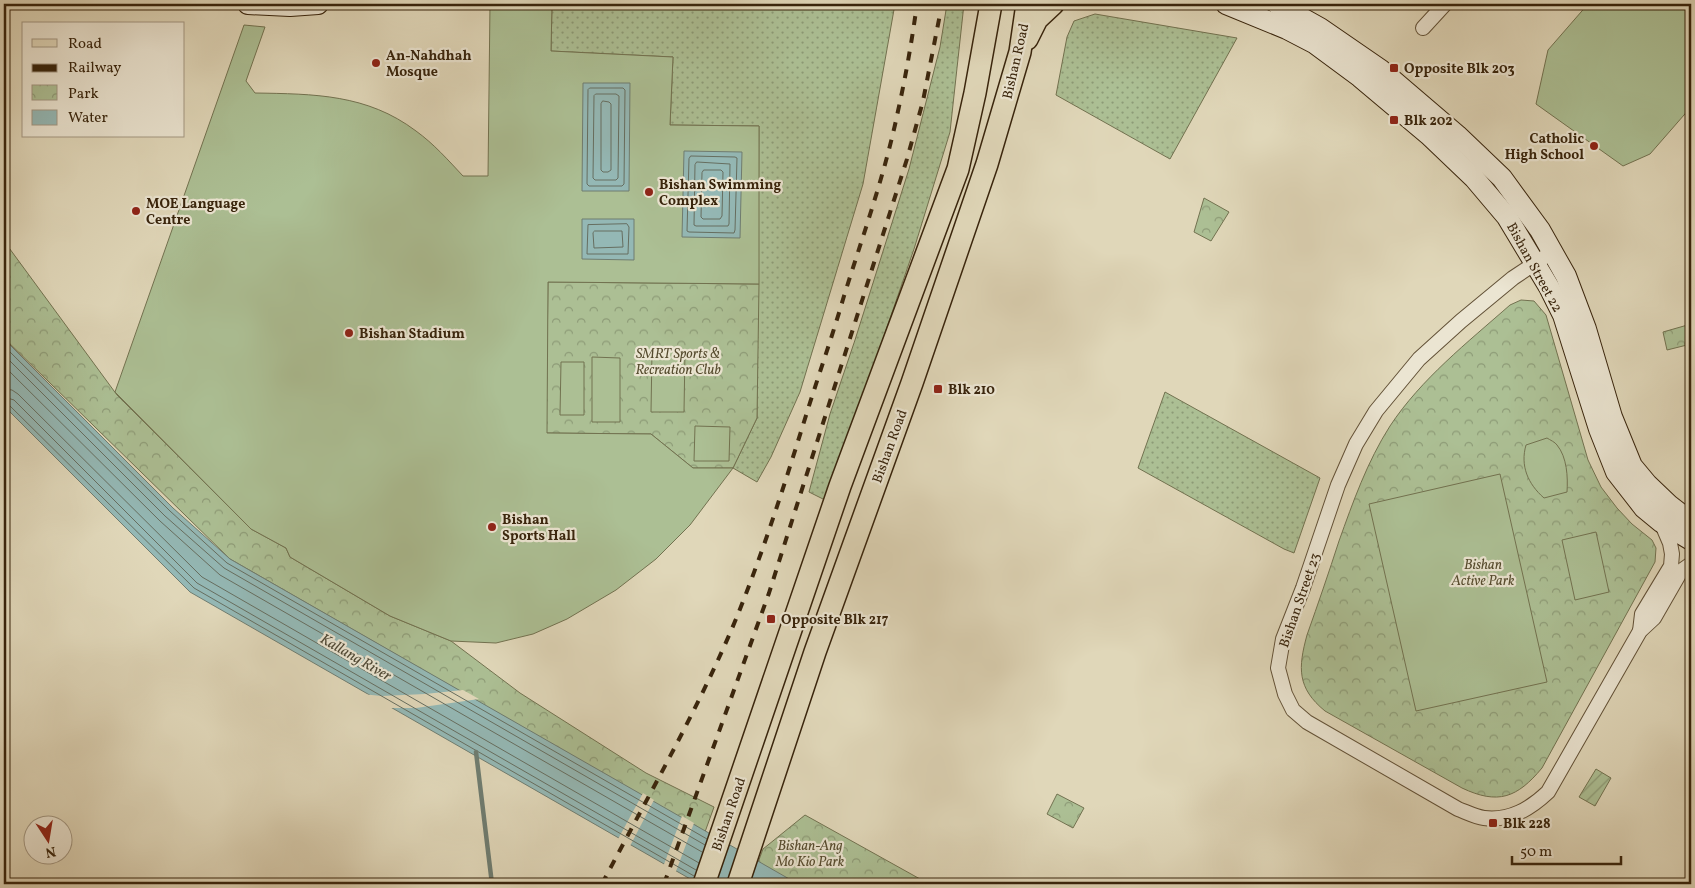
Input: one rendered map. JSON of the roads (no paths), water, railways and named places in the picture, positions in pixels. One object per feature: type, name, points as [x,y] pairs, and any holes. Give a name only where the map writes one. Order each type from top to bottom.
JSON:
[{"type":"main road","points":[[248,4],[290,6],[318,4]]},
{"type":"main road","points":[[977,4],[984,40]]},
{"type":"main road","name":"Bishan Road","points":[[704,884],[840,486],[958,169],[975,93],[991,4]]},
{"type":"main road","name":"Bishan Road","points":[[738,884],[815,652],[912,384],[987,164],[1020,52],[1027,4]]},
{"type":"main road","points":[[1020,52],[1037,19],[1053,4]]},
{"type":"main road","name":"Bishan Street 22","points":[[1226,4],[1287,29],[1314,43],[1360,77],[1422,129],[1474,178],[1508,217],[1536,264],[1562,315],[1599,428],[1616,472],[1644,508],[1661,522],[1691,540]]},
{"type":"main road","name":"Bishan Street 22","points":[[1276,4],[1320,28],[1381,70],[1457,135],[1502,178],[1540,230],[1566,276],[1580,311],[1612,417],[1632,466],[1647,484],[1669,505],[1691,522]]},
{"type":"street","points":[[1424,28],[1445,4]]},
{"type":"street","name":"Bishan Street 23","points":[[1552,252],[1513,278],[1419,359],[1376,411],[1356,444],[1338,485],[1303,588],[1283,639],[1278,668],[1285,694],[1294,710],[1307,722],[1458,809],[1484,818],[1506,817],[1522,812],[1548,792],[1640,630],[1654,618],[1681,571],[1691,564]]},
{"type":"street","name":"Bishan Street 23","points":[[1640,630],[1642,614],[1671,566],[1672,554],[1670,543],[1661,522]]},
{"type":"water","points":[[583,83],[630,83],[629,191],[582,191]]},
{"type":"water","points":[[684,151],[742,152],[740,238],[682,237]]},
{"type":"water","points":[[582,219],[634,219],[634,260],[582,259]]},
{"type":"water","name":"Kallang River","points":[[4,339],[173,508],[230,559],[798,884],[699,884],[190,592],[4,406]]},
{"type":"waterway","points":[[476,752],[492,884]]},
{"type":"railway","points":[[602,884],[706,686],[736,619],[756,567],[783,488],[880,181],[901,98],[917,4]]},
{"type":"railway","points":[[664,884],[769,593],[907,159],[923,101],[942,4]]},
{"type":"place","name":"An-Nahdhah Mosque","points":[[376,63]]},
{"type":"place","name":"Opposite Blk 203","points":[[1394,68]]},
{"type":"place","name":"Blk 202","points":[[1394,120]]},
{"type":"place","name":"Catholic High School","points":[[1594,146]]},
{"type":"place","name":"Bishan Swimming Complex","points":[[649,192]]},
{"type":"place","name":"MOE Language Centre","points":[[136,211]]},
{"type":"place","name":"Bishan Stadium","points":[[349,333]]},
{"type":"place","name":"Blk 210","points":[[938,389]]},
{"type":"place","name":"Bishan Sports Hall","points":[[492,527]]},
{"type":"place","name":"Opposite Blk 217","points":[[771,619]]},
{"type":"place","name":"Blk 228","points":[[1493,823]]},
{"type":"park label","name":"SMRT Sports & Recreation Club","points":[[678,362]]},
{"type":"park label","name":"Bishan Active Park","points":[[1483,572]]},
{"type":"park label","name":"Bishan-Ang Mo Kio Park","points":[[810,854]]}]
